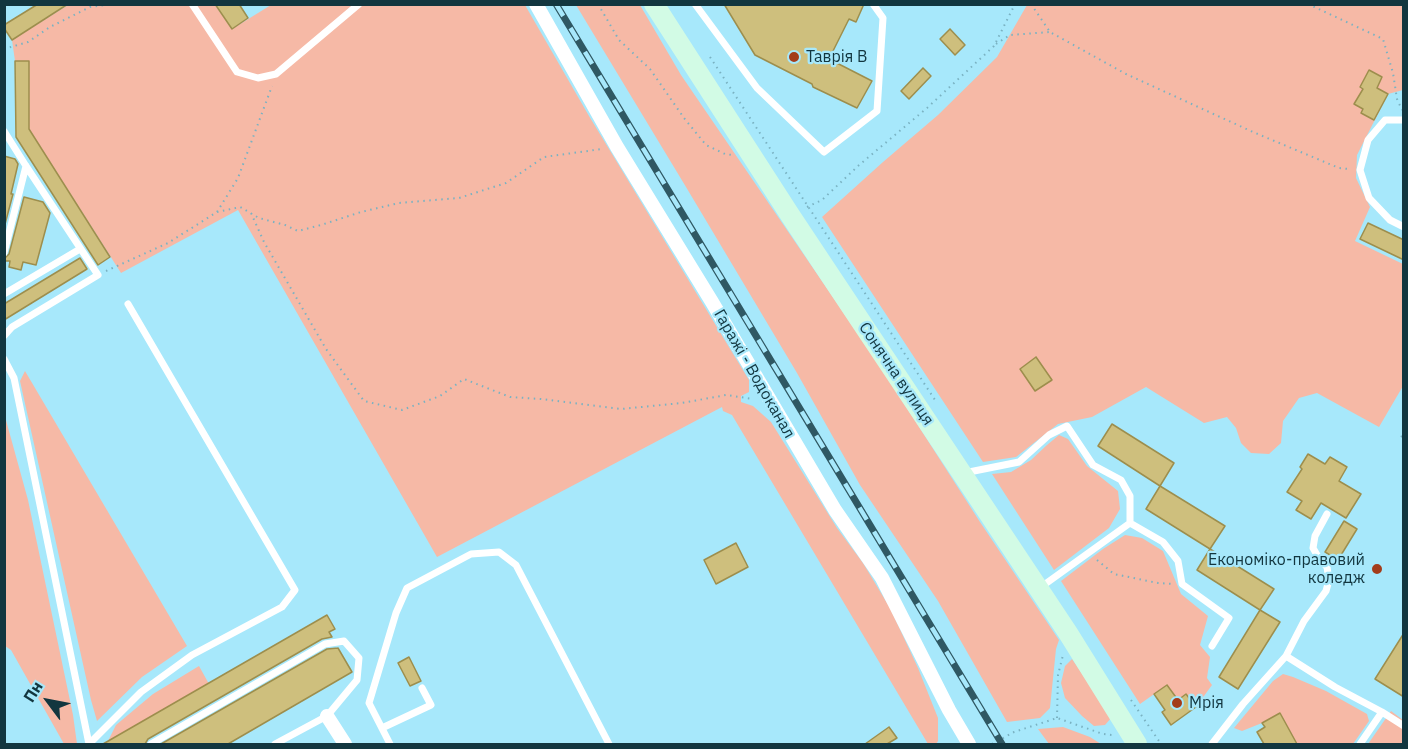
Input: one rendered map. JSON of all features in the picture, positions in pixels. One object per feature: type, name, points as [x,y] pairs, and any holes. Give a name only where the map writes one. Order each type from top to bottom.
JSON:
[{"type":"street","name":"Гаражі - Водоканал","points":[[536,4],[617,147],[835,510],[882,578],[969,744]]},
{"type":"street","name":"Сонячна вулиця","points":[[654,4],[790,215],[1039,588],[1135,741]]},
{"type":"street","points":[[327,716],[345,744]]},
{"type":"lane","points":[[192,4],[237,72],[258,78],[276,74],[359,4]]},
{"type":"lane","points":[[695,4],[757,88],[824,152],[877,111],[883,18],[873,4]]},
{"type":"lane","points":[[1404,120],[1386,120],[1368,140],[1360,170],[1370,198],[1390,220],[1404,226]]},
{"type":"lane","points":[[4,132],[98,275],[12,327],[4,336]]},
{"type":"lane","points":[[4,253],[26,166]]},
{"type":"lane","points":[[4,294],[80,249]]},
{"type":"lane","points":[[89,744],[141,692],[192,655],[282,607],[296,590],[128,304]]},
{"type":"lane","points":[[4,359],[14,378],[89,744]]},
{"type":"lane","points":[[962,473],[1019,462],[1049,435],[1067,426],[1093,465],[1121,480],[1130,496],[1130,523]]},
{"type":"lane","points":[[1212,744],[1286,656],[1304,621],[1326,591],[1329,580],[1327,567],[1313,548],[1315,536],[1327,514]]},
{"type":"lane","points":[[1039,588],[1130,523]]},
{"type":"lane","points":[[1130,523],[1163,542],[1178,561],[1182,584],[1228,618],[1212,646]]},
{"type":"lane","points":[[390,744],[369,703],[396,613],[407,588],[471,554],[499,552],[516,565],[609,744]]},
{"type":"lane","points":[[151,744],[325,644],[344,641],[359,658],[357,680],[327,716],[275,744]]},
{"type":"lane","points":[[1286,656],[1404,726]]},
{"type":"lane","points":[[382,728],[431,705],[423,688]]},
{"type":"lane","points":[[1360,744],[1382,712]]},
{"type":"path","points":[[4,49],[28,42],[50,27],[90,7],[112,4]]},
{"type":"path","points":[[598,4],[619,40],[650,69],[706,145],[725,154],[753,157]]},
{"type":"path","points":[[994,45],[1015,4]]},
{"type":"path","points":[[1030,4],[1050,32],[1126,74],[1339,168],[1360,170]]},
{"type":"path","points":[[1308,4],[1383,39],[1393,73],[1397,99],[1404,113]]},
{"type":"path","points":[[790,215],[822,200],[858,166],[927,108],[994,45],[1010,35],[1050,32]]},
{"type":"path","points":[[706,51],[937,404]]},
{"type":"path","points":[[217,212],[238,178],[276,74]]},
{"type":"path","points":[[98,275],[168,243],[217,212],[240,207],[259,218],[298,231],[399,203],[459,198],[506,183],[544,158],[617,147]]},
{"type":"path","points":[[251,213],[264,242],[326,349],[364,400],[402,410],[440,396],[464,379],[510,397],[621,409],[682,403],[726,395],[770,402]]},
{"type":"path","points":[[1088,552],[1114,574],[1158,583],[1182,584]]},
{"type":"path","points":[[1057,718],[1058,675],[1068,633]]},
{"type":"path","points":[[1130,699],[1161,744]]},
{"type":"path","points":[[992,744],[1014,732],[1057,718],[1102,734],[1135,741]]},
{"type":"shaded area","points":[[68,5],[215,5],[232,29],[271,5],[525,5],[589,116],[749,380],[749,392],[741,396],[741,402],[753,406],[771,422],[890,608],[938,718],[936,744],[928,744],[732,415],[723,411],[722,407],[437,557],[238,210],[121,273],[29,129],[29,62],[15,61],[12,40]]},
{"type":"shaded area","points":[[576,5],[640,5],[681,75],[880,366],[1059,640],[1050,708],[1040,718],[1007,722],[938,601],[860,485],[797,373]]},
{"type":"shaded area","points":[[1027,5],[1403,5],[1403,90],[1388,94],[1357,155],[1356,178],[1370,207],[1355,241],[1403,264],[1403,386],[1379,427],[1317,393],[1299,398],[1283,421],[1281,443],[1269,454],[1251,453],[1241,443],[1236,428],[1227,417],[1204,423],[1146,387],[1092,417],[1058,424],[1016,457],[983,462],[822,217],[938,115],[997,57]]},
{"type":"shaded area","points":[[25,371],[187,646],[142,677],[97,721],[20,381]]},
{"type":"shaded area","points":[[4,413],[28,500],[77,744],[64,744],[11,650],[5,646]]},
{"type":"shaded area","points":[[1059,435],[1068,439],[1087,466],[1118,491],[1120,509],[1109,528],[1054,570],[992,474],[1011,472],[1031,460]]},
{"type":"shaded area","points":[[1125,535],[1142,538],[1163,551],[1181,594],[1208,616],[1200,645],[1210,657],[1207,678],[1212,685],[1196,707],[1186,694],[1178,700],[1167,685],[1140,704],[1061,581]]},
{"type":"shaded area","points":[[1072,659],[1112,717],[1105,725],[1094,726],[1065,698],[1061,683],[1065,666]]},
{"type":"shaded area","points":[[199,666],[209,684],[107,743],[116,725],[153,694]]},
{"type":"shaded area","points":[[1283,674],[1326,691],[1367,714],[1369,721],[1353,744],[1297,744],[1280,713],[1242,731],[1234,728],[1273,681]]},
{"type":"shaded area","points":[[1391,711],[1403,720],[1403,744],[1368,744]]},
{"type":"shaded area","points":[[1063,727],[1090,737],[1101,744],[1049,744],[1038,729]]},
{"type":"building","points":[[38,4],[68,4],[12,40],[4,25]]},
{"type":"building","points":[[215,4],[239,4],[248,18],[232,29]]},
{"type":"building","name":"Таврія В","points":[[724,4],[864,4],[856,22],[849,19],[829,59],[872,81],[857,108],[755,55]]},
{"type":"building","points":[[950,29],[965,45],[955,55],[940,39]]},
{"type":"building","points":[[15,61],[29,61],[29,129],[110,257],[98,265],[16,137]]},
{"type":"building","points":[[923,68],[931,76],[909,99],[901,91]]},
{"type":"building","points":[[1369,70],[1382,77],[1377,88],[1388,94],[1374,120],[1361,113],[1363,109],[1354,104],[1363,89],[1360,87]]},
{"type":"building","points":[[4,156],[15,159],[18,164],[4,228]]},
{"type":"building","points":[[24,197],[43,202],[50,213],[36,265],[23,262],[21,270],[9,267],[10,261],[4,261],[4,259],[9,254]]},
{"type":"building","points":[[1368,223],[1404,240],[1404,260],[1360,239]]},
{"type":"building","points":[[80,258],[87,269],[4,320],[4,304]]},
{"type":"building","points":[[1036,357],[1052,380],[1035,391],[1020,369]]},
{"type":"building","points":[[1112,424],[1174,463],[1160,486],[1098,446]]},
{"type":"building","points":[[1308,454],[1325,464],[1330,457],[1347,467],[1339,481],[1361,494],[1346,518],[1321,503],[1311,519],[1296,510],[1302,501],[1287,492],[1302,469],[1300,467]]},
{"type":"building","points":[[1160,486],[1225,526],[1210,549],[1146,509]]},
{"type":"building","points":[[1344,521],[1357,529],[1338,560],[1325,552]]},
{"type":"building","points":[[736,543],[748,567],[716,584],[704,560]]},
{"type":"building","points":[[1210,549],[1274,589],[1260,610],[1197,570]]},
{"type":"building","points":[[1260,610],[1280,622],[1238,689],[1219,677]]},
{"type":"building","points":[[327,615],[335,629],[329,632],[332,637],[322,639],[148,739],[145,744],[103,744]]},
{"type":"building","points":[[1404,633],[1404,697],[1375,679]]},
{"type":"building","points":[[338,648],[352,672],[228,744],[161,744],[327,649]]},
{"type":"building","points":[[409,657],[421,681],[410,686],[398,663]]},
{"type":"building","name":"Мрія","points":[[1167,685],[1178,700],[1186,694],[1196,707],[1171,725],[1162,712],[1165,710],[1154,694]]},
{"type":"building","points":[[1280,713],[1297,744],[1264,744],[1257,732],[1265,727],[1262,723]]},
{"type":"building","points":[[889,727],[897,738],[887,744],[865,744]]},
{"type":"railway","points":[[556,4],[1002,744]]},
{"type":"place","name":"Таврія В","points":[[794,57]]},
{"type":"place","name":"Економіко-правовий коледж","points":[[1377,569]]},
{"type":"place","name":"Мрія","points":[[1177,703]]}]
